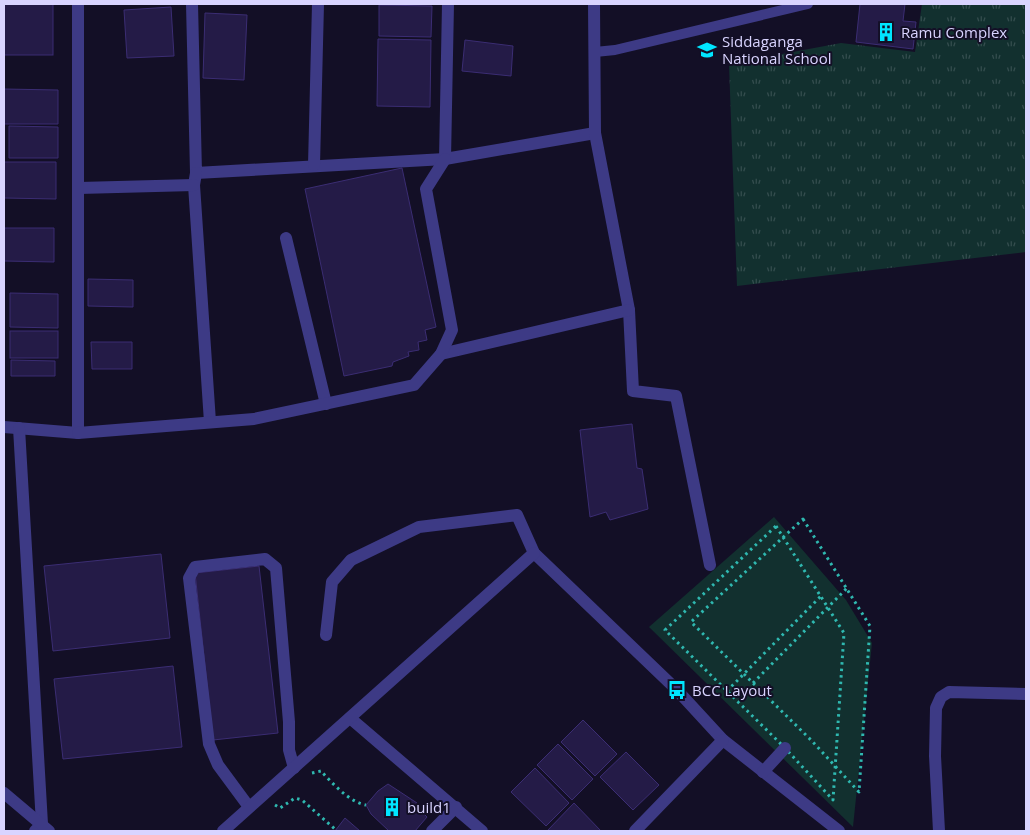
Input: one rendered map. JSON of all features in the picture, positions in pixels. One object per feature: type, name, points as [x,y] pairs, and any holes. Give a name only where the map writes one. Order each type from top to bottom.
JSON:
[{"type":"street","points":[[78,4],[78,433]]},
{"type":"street","points":[[192,4],[195,179],[210,422]]},
{"type":"street","points":[[314,165],[318,4]]},
{"type":"street","points":[[4,427],[78,433],[254,419],[414,385],[441,354],[452,330],[426,189],[445,159],[448,4]]},
{"type":"street","points":[[594,4],[596,52],[595,133],[630,310],[633,391],[676,396],[710,565]]},
{"type":"street","points":[[79,188],[195,179],[314,165],[445,159],[595,133]]},
{"type":"street","points":[[286,238],[326,404]]},
{"type":"street","points":[[441,354],[630,310]]},
{"type":"street","points":[[19,428],[42,829]]},
{"type":"street","points":[[326,635],[332,582],[351,560],[419,527],[516,515],[534,554],[677,690],[723,740],[839,831]]},
{"type":"street","points":[[223,831],[534,554]]},
{"type":"street","points":[[249,807],[218,765],[208,744],[189,578],[195,567],[265,559],[276,568],[289,722],[288,750],[295,767]]},
{"type":"street","points":[[939,831],[935,756],[936,708],[940,697],[948,692],[1026,694]]},
{"type":"street","points":[[350,718],[482,831]]},
{"type":"street","points":[[635,831],[723,740]]},
{"type":"street","points":[[763,772],[785,748]]},
{"type":"street","points":[[4,792],[42,829]]},
{"type":"street","points":[[432,831],[456,807]]},
{"type":"lane","points":[[596,52],[615,50],[808,4]]},
{"type":"path","points":[[802,518],[847,588],[870,626],[859,792],[754,683],[691,622],[802,518]]},
{"type":"path","points":[[776,526],[821,596],[844,633],[833,800],[785,748],[665,630],[776,526]]},
{"type":"path","points":[[754,683],[847,588]]},
{"type":"path","points":[[727,691],[821,596]]},
{"type":"path","points":[[295,767],[311,773],[321,771],[334,785],[360,804],[366,805]]},
{"type":"path","points":[[265,793],[275,806],[280,808],[295,798],[302,800],[336,830]]},
{"type":"green space","points":[[922,4],[1026,4],[1026,252],[737,286],[729,64],[841,43],[915,52]]},
{"type":"green space","points":[[774,517],[846,600],[872,643],[853,827],[649,627]]},
{"type":"building","points":[[4,4],[53,4],[53,55],[4,55]]},
{"type":"building","name":"Ramu Complex","points":[[860,4],[905,4],[903,21],[916,22],[913,49],[856,42]]},
{"type":"building","points":[[379,5],[432,6],[431,37],[379,36]]},
{"type":"building","points":[[171,7],[174,56],[127,58],[124,10]]},
{"type":"building","points":[[205,13],[247,15],[244,80],[203,78]]},
{"type":"building","points":[[378,39],[431,40],[430,107],[377,106]]},
{"type":"building","points":[[465,40],[513,46],[511,76],[462,71]]},
{"type":"building","points":[[4,89],[58,90],[58,124],[4,124]]},
{"type":"building","points":[[9,126],[58,127],[58,158],[9,158]]},
{"type":"building","points":[[4,162],[56,162],[56,199],[4,198]]},
{"type":"building","points":[[402,168],[436,327],[425,330],[427,340],[418,342],[419,350],[408,352],[409,356],[393,362],[392,366],[344,376],[305,189]]},
{"type":"building","points":[[4,228],[54,228],[54,262],[4,261]]},
{"type":"building","points":[[88,279],[133,280],[133,307],[88,306]]},
{"type":"building","points":[[10,293],[58,294],[58,328],[10,327]]},
{"type":"building","points":[[10,331],[58,331],[58,358],[10,358]]},
{"type":"building","points":[[91,342],[132,342],[132,369],[92,369]]},
{"type":"building","points":[[11,360],[55,361],[55,376],[11,376]]},
{"type":"building","points":[[632,424],[637,468],[642,469],[648,509],[610,520],[606,512],[590,517],[580,430]]},
{"type":"building","points":[[161,554],[170,638],[53,651],[44,566]]},
{"type":"building","points":[[259,566],[278,733],[213,740],[195,573]]},
{"type":"building","points":[[173,666],[182,747],[63,759],[54,679]]},
{"type":"building","points":[[583,720],[617,754],[595,776],[561,742]]},
{"type":"building","points":[[558,744],[593,779],[572,800],[537,765]]},
{"type":"building","points":[[626,752],[659,785],[633,810],[600,777]]},
{"type":"building","points":[[535,768],[569,803],[546,826],[511,792]]},
{"type":"building","name":"build1","points":[[388,784],[417,803],[418,808],[427,817],[415,831],[389,831],[371,814],[366,805],[378,791]]},
{"type":"building","points":[[574,803],[601,831],[547,831]]},
{"type":"building","points":[[345,818],[360,831],[335,831]]},
{"type":"place","name":"Ramu Complex","points":[[886,32]]},
{"type":"place","name":"Siddaganga National School","points":[[707,50]]},
{"type":"place","name":"BCC Layout","points":[[677,690]]},
{"type":"place","name":"build1","points":[[392,807]]}]
